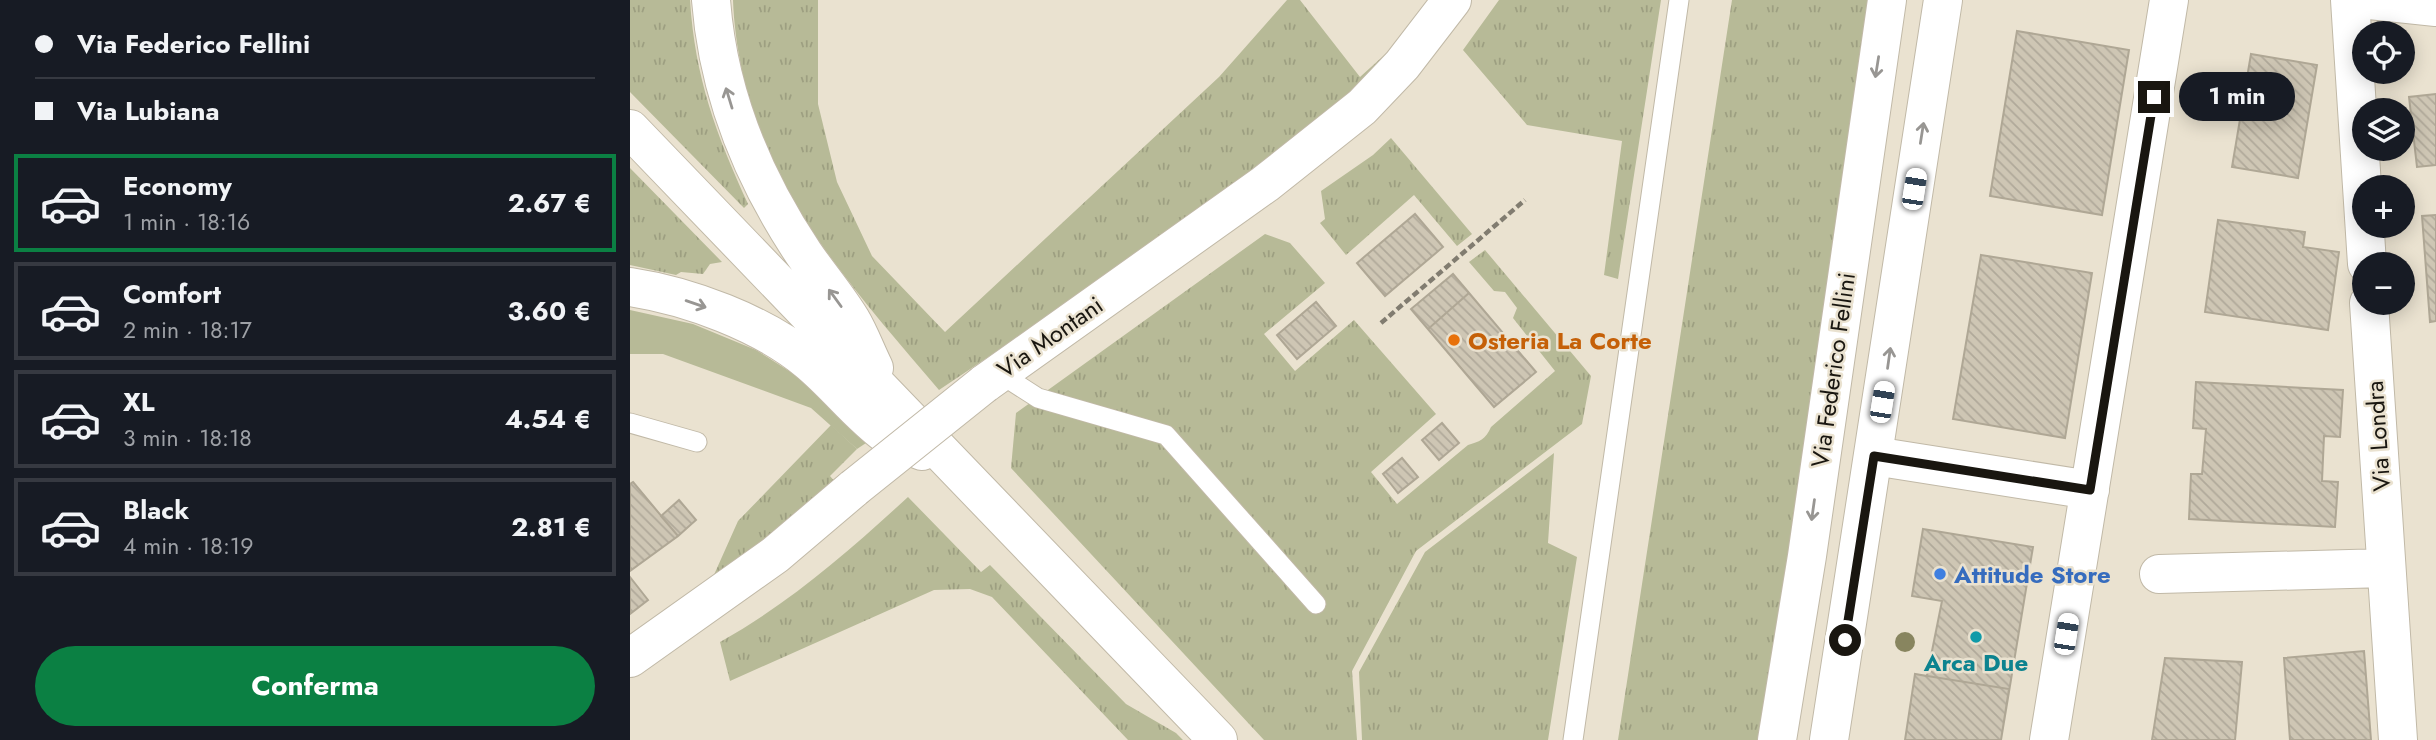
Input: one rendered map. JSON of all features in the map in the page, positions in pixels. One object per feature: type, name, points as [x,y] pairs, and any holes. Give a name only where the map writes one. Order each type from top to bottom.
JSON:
[{"type":"main road","points":[[711,0],[723,79],[758,176],[803,253],[850,319],[891,401]]},
{"type":"main road","name":"Via Montani","points":[[630,658],[775,555],[992,378],[1265,184],[1362,107],[1402,65],[1452,0]]},
{"type":"main road","name":"Via Federico Fellini","points":[[1777,740],[1807,556],[1887,0]]},
{"type":"main road","points":[[1829,740],[1943,0]]},
{"type":"main road","points":[[2049,740],[2169,0]]},
{"type":"main road","points":[[2350,0],[2366,252]]},
{"type":"main road","points":[[2370,0],[2436,7]]},
{"type":"main road","points":[[630,129],[1218,740]]},
{"type":"main road","points":[[630,287],[688,301],[755,327],[807,360],[888,436],[953,465]]},
{"type":"main road","name":"Via Londra","points":[[2370,315],[2398,740]]},
{"type":"main road","points":[[1874,456],[2090,490]]},
{"type":"main road","points":[[2159,575],[2386,568]]},
{"type":"lane","points":[[1573,740],[1679,0]]},
{"type":"lane","points":[[992,378],[1038,398],[1166,435],[1316,604]]},
{"type":"lane","points":[[630,423],[697,442]]},
{"type":"path","points":[[1381,323],[1525,200]]},
{"type":"green space","points":[[630,0],[690,0],[702,80],[726,154],[748,204],[744,208],[630,92]]},
{"type":"green space","points":[[733,0],[818,0],[818,104],[837,182],[872,256],[945,332],[1219,77],[1287,0],[1300,0],[1360,77],[1401,40],[1363,89],[1163,240],[939,390],[836,265],[783,185],[763,142],[748,95],[738,47]]},
{"type":"green space","points":[[1499,0],[1661,0],[1618,279],[1604,275],[1622,141],[1527,125],[1463,50]]},
{"type":"green space","points":[[1732,0],[1870,0],[1764,740],[1618,740]]},
{"type":"green space","points":[[1391,138],[1472,234],[1457,246],[1414,195],[1346,255],[1320,223],[1325,219],[1321,191],[1373,155]]},
{"type":"green space","points":[[630,168],[722,262],[710,264],[703,274],[681,272],[676,275],[630,265]]},
{"type":"green space","points":[[1265,234],[1290,243],[1325,283],[1264,334],[1295,371],[1354,320],[1436,414],[1371,472],[1397,504],[1468,445],[1484,437],[1491,427],[1555,371],[1513,318],[1517,308],[1505,292],[1494,291],[1469,262],[1485,250],[1591,376],[1582,424],[1416,551],[1352,671],[1357,740],[1264,740],[1011,468],[1016,413]]},
{"type":"green space","points":[[630,310],[693,324],[756,350],[811,385],[869,441],[857,449],[811,408],[663,354],[630,354]]},
{"type":"green space","points":[[831,425],[857,449],[830,476],[836,483],[762,548],[713,577],[738,521]]},
{"type":"green space","points":[[1554,453],[1548,543],[1577,557],[1548,740],[1362,740],[1359,672],[1425,552]]},
{"type":"green space","points":[[908,497],[981,572],[990,565],[1126,704],[1176,733],[1183,740],[1128,740],[992,597],[970,589],[934,590],[730,681],[720,642],[795,593]]},
{"type":"building","points":[[2017,31],[2129,50],[2102,215],[1990,196]]},
{"type":"building","points":[[2251,54],[2317,65],[2298,178],[2232,167]]},
{"type":"building","points":[[2436,94],[2436,165],[2417,167],[2415,98],[2409,97]]},
{"type":"building","points":[[1415,214],[1443,247],[1385,296],[1357,263]]},
{"type":"building","points":[[2436,215],[2436,321],[2430,322],[2422,216]]},
{"type":"building","points":[[2218,220],[2305,232],[2303,247],[2339,252],[2328,330],[2205,312]]},
{"type":"building","points":[[1981,255],[2092,273],[2065,438],[1953,419]]},
{"type":"building","points":[[1453,274],[1536,372],[1494,407],[1411,309]]},
{"type":"building","points":[[1469,293],[1536,372],[1494,407],[1428,329]]},
{"type":"building","points":[[1316,302],[1336,326],[1297,359],[1277,335]]},
{"type":"building","points":[[2196,382],[2343,390],[2340,437],[2324,436],[2322,481],[2338,482],[2335,527],[2189,519],[2191,474],[2202,474],[2206,429],[2193,428]]},
{"type":"building","points":[[1442,423],[1459,443],[1439,460],[1422,440]]},
{"type":"building","points":[[1402,458],[1418,477],[1398,493],[1383,474]]},
{"type":"building","points":[[633,482],[678,536],[630,571],[630,484]]},
{"type":"building","points":[[679,500],[696,520],[678,536],[661,516]]},
{"type":"building","name":"Arca Due","points":[[1923,529],[2033,547],[2001,740],[1905,740],[1915,674],[1927,676],[1942,601],[1912,596]]},
{"type":"building","points":[[630,577],[648,600],[630,614]]},
{"type":"building","points":[[2364,651],[2371,740],[2290,740],[2284,658]]},
{"type":"building","points":[[2165,658],[2242,662],[2235,740],[2152,740]]},
{"type":"building","points":[[1915,674],[2009,689],[2001,740],[1905,740]]},
{"type":"place","name":"Osteria La Corte","points":[[1454,340]]},
{"type":"place","name":"Attitude Store","points":[[1940,574]]},
{"type":"place","name":"Arca Due","points":[[1976,637]]},
{"type":"route","points":[[1845,640],[1874,456],[2090,490],[2154,97]]}]
